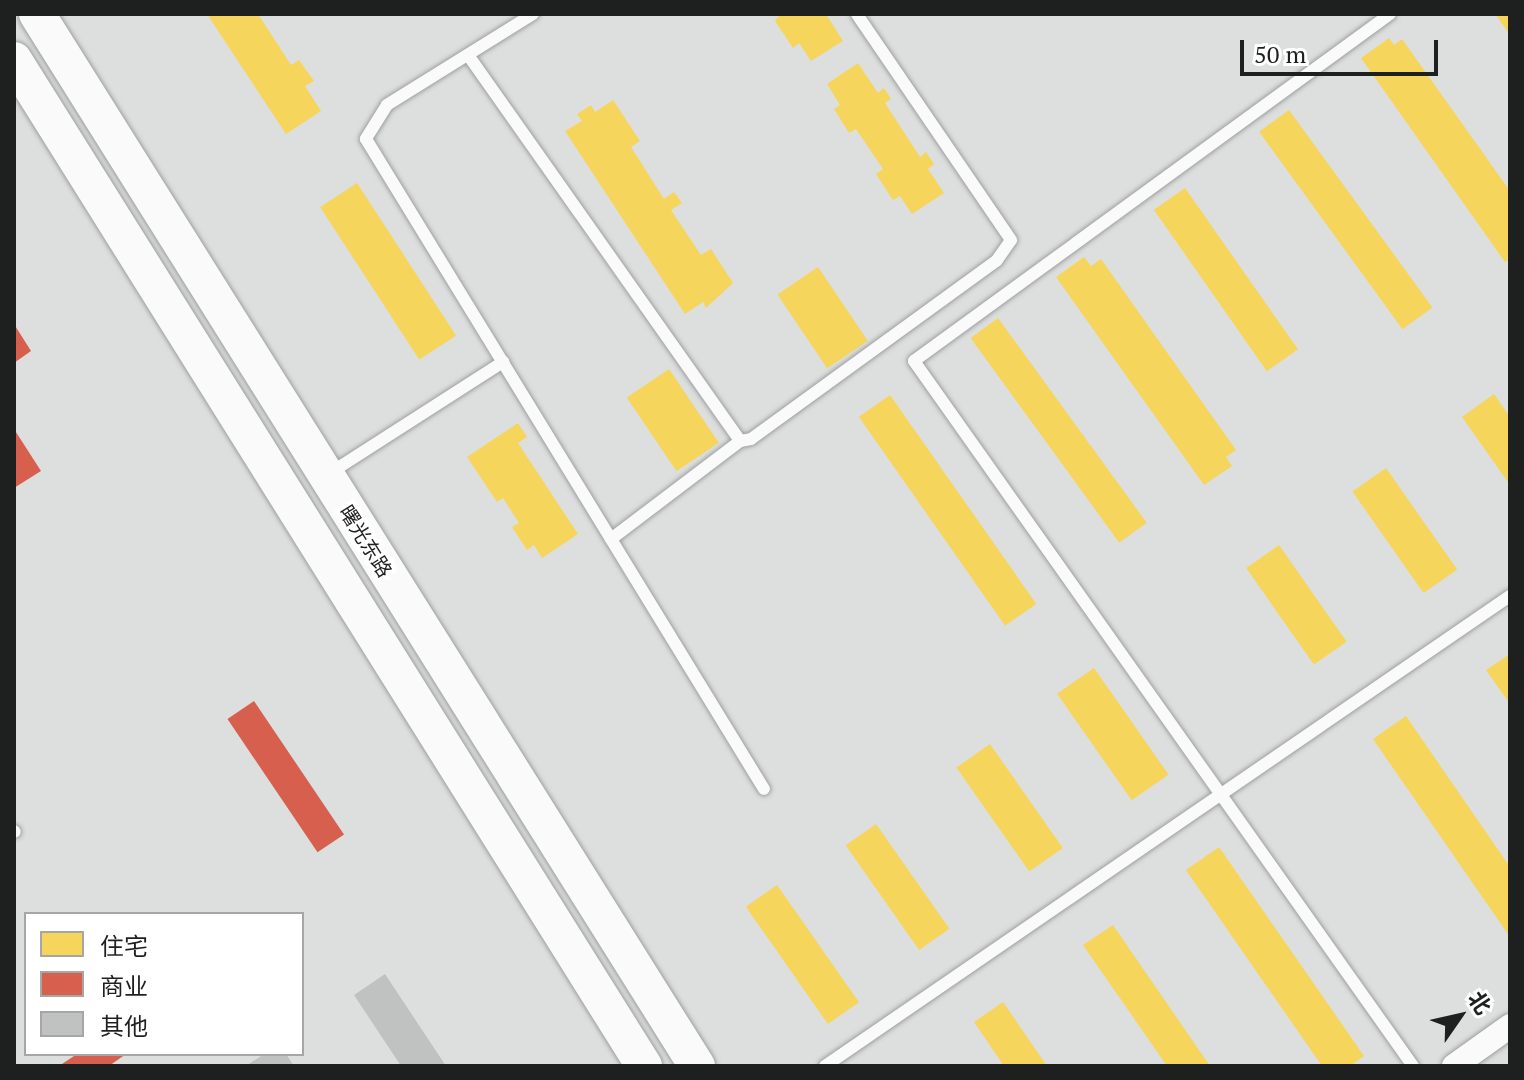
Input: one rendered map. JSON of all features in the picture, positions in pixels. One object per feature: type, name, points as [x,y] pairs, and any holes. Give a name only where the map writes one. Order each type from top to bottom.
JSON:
[{"type":"main road","name":"曙光东路","points":[[37,14],[697,1066]]},
{"type":"main road","points":[[14,60],[644,1066]]},
{"type":"street","points":[[1454,1066],[1510,1026]]},
{"type":"lane","points":[[533,14],[387,105],[366,139],[764,789]]},
{"type":"lane","points":[[611,539],[740,441],[751,439],[997,260],[1011,240],[857,14]]},
{"type":"lane","points":[[1390,14],[914,361],[1413,1066]]},
{"type":"lane","points":[[468,55],[740,441]]},
{"type":"lane","points":[[326,476],[503,362]]},
{"type":"lane","points":[[825,1066],[1510,596]]},
{"type":"building: 住宅","points":[[207,14],[258,14],[291,65],[299,60],[314,81],[305,86],[321,111],[286,134]]},
{"type":"building: 住宅","points":[[780,14],[826,14],[843,41],[811,61],[799,43],[793,48],[775,21]]},
{"type":"building: 住宅","points":[[1495,14],[1510,14],[1510,35]]},
{"type":"building: 住宅","points":[[1389,38],[1394,45],[1402,39],[1510,191],[1510,259],[1505,262],[1361,58]]},
{"type":"building: 住宅","points":[[858,63],[878,93],[884,88],[891,99],[885,103],[920,157],[926,152],[934,164],[928,169],[944,193],[912,214],[900,196],[893,200],[876,174],[883,169],[856,129],[849,133],[834,109],[840,105],[827,84]]},
{"type":"building: 住宅","points":[[613,100],[640,141],[631,147],[664,199],[674,192],[682,203],[671,210],[701,255],[711,249],[733,283],[706,308],[703,302],[685,314],[565,131],[582,121],[577,114],[591,105],[595,112]]},
{"type":"building: 住宅","points":[[1289,110],[1432,307],[1402,329],[1259,132]]},
{"type":"building: 住宅","points":[[357,183],[456,336],[419,360],[320,207]]},
{"type":"building: 住宅","points":[[1185,188],[1298,349],[1267,371],[1154,210]]},
{"type":"building: 住宅","points":[[1084,257],[1091,266],[1101,259],[1236,450],[1226,457],[1232,466],[1204,485],[1056,277]]},
{"type":"building: 住宅","points":[[818,267],[868,341],[827,368],[777,294]]},
{"type":"building: 住宅","points":[[998,318],[1147,523],[1119,543],[970,338]]},
{"type":"building: 住宅","points":[[669,369],[719,443],[676,471],[627,398]]},
{"type":"building: 住宅","points":[[1494,394],[1510,417],[1510,485],[1462,417]]},
{"type":"building: 住宅","points":[[890,395],[1036,604],[1005,626],[859,417]]},
{"type":"building: 住宅","points":[[518,423],[527,437],[518,443],[578,534],[542,558],[534,545],[527,550],[512,527],[519,523],[503,498],[497,502],[467,457]]},
{"type":"building: 住宅","points":[[1386,468],[1457,570],[1424,593],[1352,492]]},
{"type":"building: 住宅","points":[[1279,545],[1347,642],[1314,665],[1246,568]]},
{"type":"building: 住宅","points":[[1510,654],[1510,704],[1486,670]]},
{"type":"building: 住宅","points":[[1094,668],[1169,774],[1132,800],[1057,694]]},
{"type":"building: 住宅","points":[[1406,716],[1510,867],[1510,937],[1373,739]]},
{"type":"building: 住宅","points":[[990,744],[1063,848],[1029,872],[956,768]]},
{"type":"building: 住宅","points":[[876,824],[949,929],[919,950],[846,845]]},
{"type":"building: 住宅","points":[[1219,847],[1364,1056],[1350,1066],[1322,1066],[1186,870]]},
{"type":"building: 住宅","points":[[777,885],[859,1002],[828,1024],[746,907]]},
{"type":"building: 住宅","points":[[1113,925],[1210,1066],[1167,1066],[1083,945]]},
{"type":"building: 住宅","points":[[1003,1002],[1047,1066],[1004,1066],[974,1022]]},
{"type":"building: 商业","points":[[14,324],[31,351],[14,363]]},
{"type":"building: 商业","points":[[14,429],[41,471],[14,488]]},
{"type":"building: 商业","points":[[254,701],[344,834],[318,852],[227,719]]},
{"type":"building: 商业","points":[[74,1056],[123,1056],[109,1066],[59,1066]]},
{"type":"building: 其他","points":[[385,974],[446,1066],[401,1066],[354,995]]},
{"type":"building: 其他","points":[[261,1056],[287,1056],[294,1066],[246,1066]]}]
